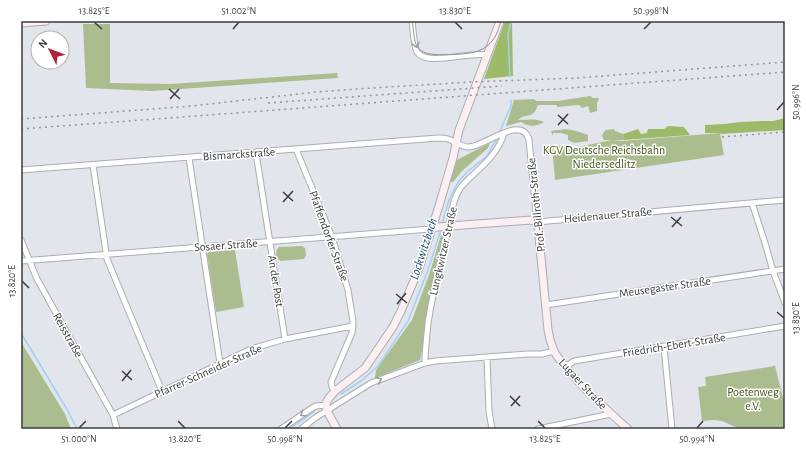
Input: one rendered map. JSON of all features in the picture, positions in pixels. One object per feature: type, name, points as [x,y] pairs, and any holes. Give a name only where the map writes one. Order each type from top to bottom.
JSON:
[{"type":"street","points":[[21,23],[46,21]]},
{"type":"street","points":[[412,21],[416,51],[420,55],[429,59],[482,54],[487,55]]},
{"type":"street","points":[[301,429],[326,408],[329,398],[335,391],[364,368],[393,328],[418,271],[434,228],[459,130],[500,21]]},
{"type":"street","name":"Prof.-Billroth-Straße","points":[[456,142],[466,147],[470,147],[479,145],[503,133],[513,130],[524,131],[528,137],[550,339],[554,351]]},
{"type":"street","name":"Lungkwitzer Straße","points":[[425,363],[425,351],[432,299],[452,208],[461,187],[496,151],[502,139],[503,133]]},
{"type":"street","name":"Bismarckstraße","points":[[21,170],[438,138],[456,142]]},
{"type":"street","name":"Pfaffendorfer Straße","points":[[296,149],[332,237],[348,290],[353,326],[350,339],[332,382],[332,387],[335,391]]},
{"type":"street","name":"An der Post","points":[[256,153],[285,339]]},
{"type":"street","points":[[189,158],[220,363]]},
{"type":"street","points":[[94,165],[107,259],[162,391]]},
{"type":"street","name":"Heidenauer Straße","points":[[434,228],[531,220],[537,222],[785,200]]},
{"type":"street","points":[[752,203],[773,271],[785,303]]},
{"type":"street","name":"Sosaer Straße","points":[[21,261],[434,228]]},
{"type":"street","name":"Reisstraße","points":[[21,240],[37,278],[113,414],[117,429]]},
{"type":"street","name":"Meusegaster Straße","points":[[546,305],[785,269]]},
{"type":"street","name":"Pfarrer-Schneider-Straße","points":[[113,414],[251,349],[285,339],[353,326]]},
{"type":"street","name":"Friedrich-Ebert-Straße","points":[[565,367],[574,361],[785,326]]},
{"type":"street","points":[[664,347],[672,429]]},
{"type":"street","name":"Lugaer Straße","points":[[326,408],[371,383],[425,363],[435,361],[542,354],[554,351],[565,367],[584,389],[628,429]]},
{"type":"street","points":[[487,358],[489,411],[492,429]]},
{"type":"street","points":[[281,429],[316,406],[326,408]]},
{"type":"street","points":[[326,408],[337,429]]},
{"type":"street","points":[[538,429],[611,414]]},
{"type":"green space","points":[[505,21],[512,21],[513,76],[484,79]]},
{"type":"green space","points":[[83,24],[110,24],[110,83],[170,84],[337,73],[338,78],[152,91],[86,88]]},
{"type":"green space","points":[[590,96],[593,98],[599,98],[597,111],[590,113],[588,106],[582,108],[579,105],[557,107],[557,105],[538,105],[536,110],[531,115],[518,120],[534,120],[544,122],[535,126],[530,126],[521,122],[506,126],[514,100],[533,99],[537,101],[558,101]]},
{"type":"green space","points":[[785,118],[785,130],[721,134],[705,133],[705,125],[773,121]]},
{"type":"green space","points":[[668,126],[684,127],[690,135],[624,140],[623,134],[638,129],[641,134],[647,133],[648,129],[664,129]]},
{"type":"green space","points":[[566,129],[588,135],[588,141],[574,143],[568,140],[568,135],[553,133],[553,136],[551,131]]},
{"type":"green space","points":[[614,129],[615,131],[623,134],[624,140],[604,140],[602,136],[603,133],[606,130]]},
{"type":"green space","name":"KGV Deutsche Reichsbahn Niedersedlitz","points":[[720,133],[724,155],[555,180],[552,146],[564,145],[568,147],[578,147],[612,140],[622,141]]},
{"type":"green space","points":[[490,143],[488,148],[462,171],[453,182],[449,181],[457,160]]},
{"type":"green space","points":[[441,235],[444,236],[433,280],[420,360],[375,378],[376,370],[412,320],[430,272]]},
{"type":"green space","points":[[302,246],[305,248],[306,255],[304,259],[281,261],[277,257],[276,251],[279,247]]},
{"type":"green space","points":[[235,250],[244,307],[216,312],[207,254],[209,252]]},
{"type":"green space","points":[[21,342],[65,414],[71,429],[21,429]]},
{"type":"green space","name":"Poetenweg e.V.","points":[[775,366],[785,405],[785,429],[740,429],[722,421],[702,421],[698,387],[706,386],[705,377]]},
{"type":"waterway","name":"Lockwitzbach","points":[[510,77],[508,34],[511,21]]},
{"type":"waterway","name":"Lockwitzbach","points":[[499,133],[511,106],[511,100]]},
{"type":"waterway","name":"Lockwitzbach","points":[[442,224],[449,200],[458,182],[467,172],[487,156],[498,137]]},
{"type":"waterway","name":"Lockwitzbach","points":[[341,394],[361,381],[378,366],[408,321],[428,270],[441,230]]},
{"type":"waterway","points":[[21,333],[68,411],[77,429]]},
{"type":"waterway","name":"Lockwitzbach","points":[[289,429],[314,412]]},
{"type":"tram line","points":[[412,21],[414,38],[418,48],[426,53],[444,55],[474,52],[483,49],[491,43],[495,37],[501,21]]},
{"type":"railway","points":[[21,119],[192,106],[316,92],[470,82],[577,78],[785,62]]},
{"type":"railway","points":[[21,129],[785,72]]},
{"type":"railway","points":[[268,103],[502,86]]},
{"type":"railway","points":[[722,137],[785,132]]}]
